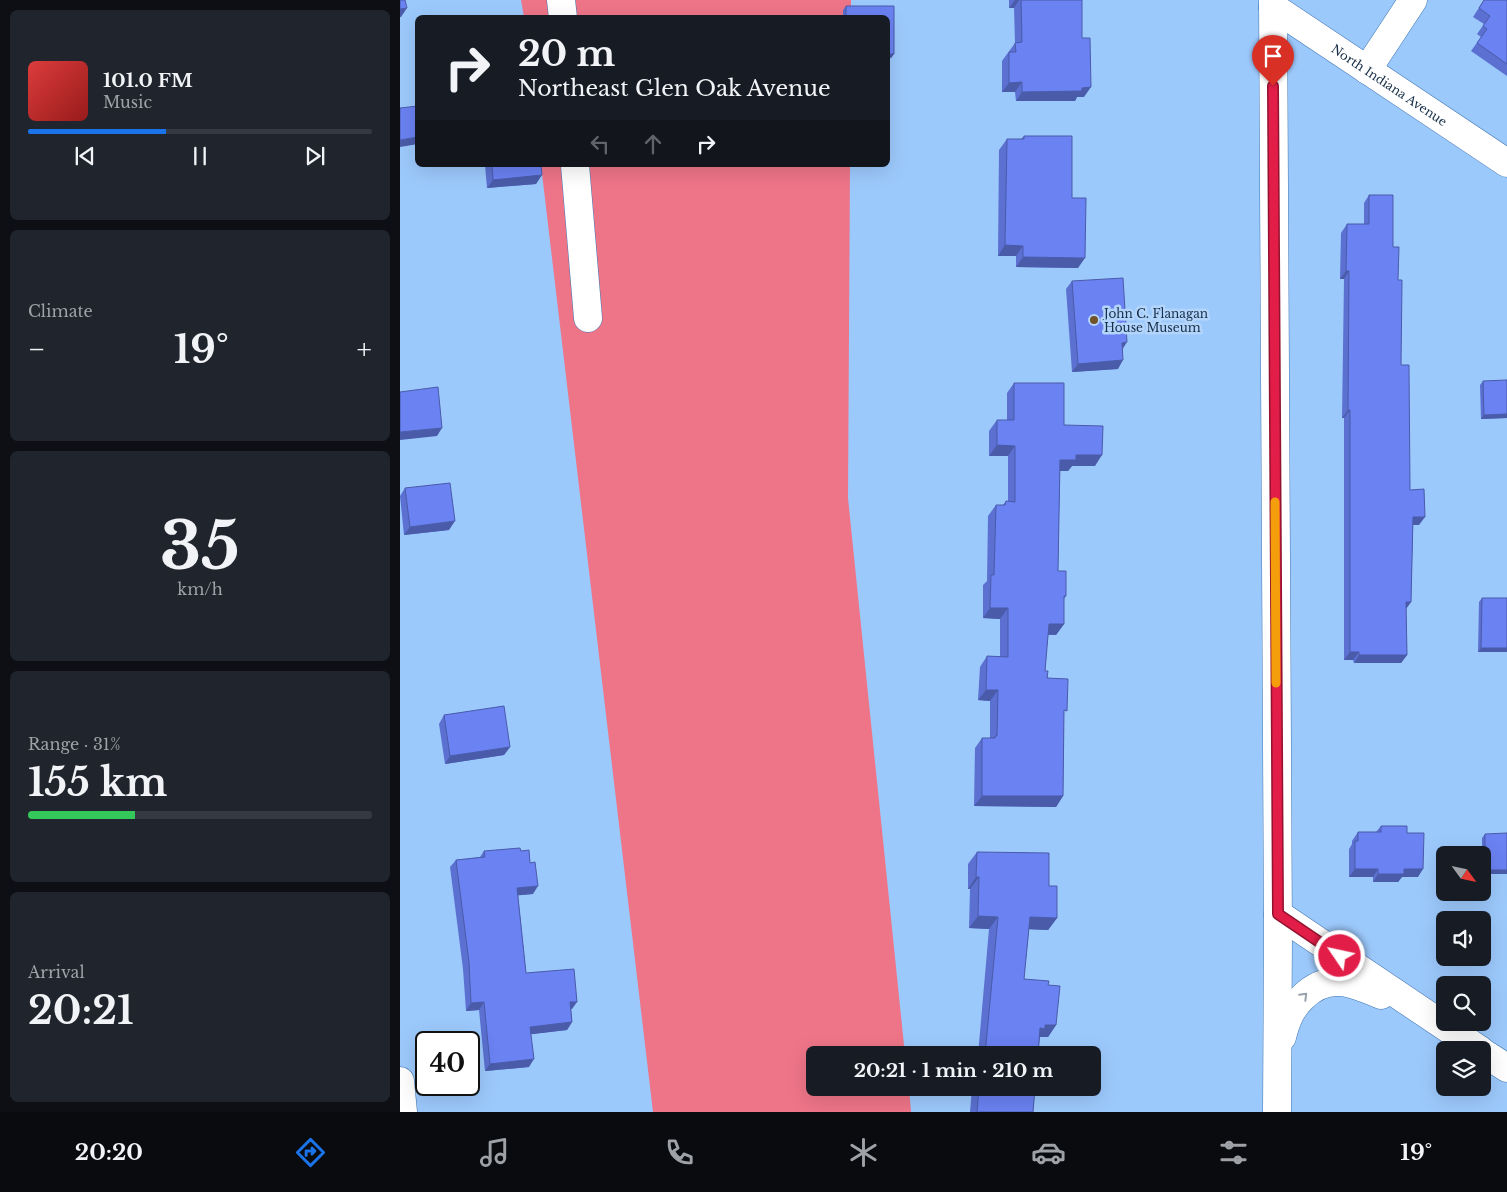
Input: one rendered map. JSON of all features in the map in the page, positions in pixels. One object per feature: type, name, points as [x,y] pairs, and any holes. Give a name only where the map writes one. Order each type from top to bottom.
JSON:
[{"type":"street","points":[[562,0],[563,15]]},
{"type":"street","points":[[1367,70],[1412,0]]},
{"type":"street","points":[[1272,3],[1278,914],[1277,1112]]},
{"type":"street","name":"North Indiana Avenue","points":[[1272,3],[1367,70],[1507,163]]},
{"type":"street","points":[[575,167],[588,318]]},
{"type":"street","points":[[1278,914],[1436,1021]]},
{"type":"street","points":[[1278,1074],[1283,1035],[1289,1016],[1305,995],[1322,983],[1338,981],[1369,990],[1436,1022]]},
{"type":"street","points":[[1451,1031],[1466,1041]]},
{"type":"street","points":[[1491,1058],[1507,1068]]},
{"type":"street","points":[[400,1081],[404,1112]]},
{"type":"shaded area","points":[[521,0],[851,0],[851,15],[524,15]]},
{"type":"shaded area","points":[[541,167],[850,167],[848,498],[904,1046],[806,1046],[806,1096],[910,1096],[911,1112],[653,1112]]},
{"type":"building","points":[[400,0],[405,0],[407,8],[400,9]]},
{"type":"building","points":[[1021,0],[1082,0],[1082,38],[1090,38],[1091,87],[1082,88],[1082,91],[1022,92],[1022,82],[1009,83],[1009,52],[1016,52],[1015,43],[1022,42]]},
{"type":"building","points":[[1484,0],[1507,0],[1507,64],[1477,43],[1487,29],[1483,26],[1490,16],[1479,8]]},
{"type":"building","points":[[846,6],[894,6],[894,54],[890,54],[890,15],[846,15]]},
{"type":"building","points":[[415,106],[415,138],[400,140],[400,108]]},
{"type":"building","points":[[1024,136],[1072,136],[1072,198],[1086,198],[1085,258],[1023,257],[1023,246],[1005,245],[1007,139],[1024,139]]},
{"type":"building","points":[[492,167],[541,167],[542,175],[493,180]]},
{"type":"building","points":[[1369,195],[1393,195],[1393,247],[1399,247],[1398,280],[1402,280],[1401,365],[1409,365],[1410,490],[1424,489],[1425,517],[1413,517],[1411,602],[1406,602],[1407,655],[1359,655],[1359,652],[1350,652],[1350,410],[1348,410],[1349,271],[1346,271],[1347,224],[1369,224]]},
{"type":"building","name":"John C. Flanagan House Museum","points":[[1123,278],[1127,342],[1122,343],[1123,360],[1078,364],[1072,281]]},
{"type":"building","points":[[1507,380],[1507,414],[1484,415],[1483,381]]},
{"type":"building","points":[[1014,383],[1064,383],[1064,425],[1103,426],[1102,455],[1076,455],[1076,460],[1060,460],[1058,571],[1066,571],[1066,596],[1064,596],[1064,624],[1049,624],[1045,671],[1048,671],[1047,678],[1068,679],[1067,711],[1064,710],[1063,796],[982,796],[982,738],[995,738],[997,736],[998,690],[986,690],[987,656],[1008,657],[1008,608],[990,608],[991,575],[994,575],[996,505],[1005,505],[1006,501],[1015,502],[1015,446],[997,445],[997,420],[1014,420]]},
{"type":"building","points":[[438,387],[442,428],[400,432],[400,392]]},
{"type":"building","points":[[450,483],[455,521],[410,527],[405,488]]},
{"type":"building","points":[[1482,598],[1507,598],[1507,648],[1481,648]]},
{"type":"building","points":[[504,706],[510,747],[450,756],[444,715]]},
{"type":"building","points":[[1381,826],[1407,826],[1407,833],[1424,833],[1423,869],[1404,869],[1404,874],[1378,874],[1378,869],[1355,869],[1355,841],[1358,841],[1358,832],[1381,832]]},
{"type":"building","points":[[1507,833],[1507,870],[1491,870],[1491,846],[1485,846],[1485,834]]},
{"type":"building","points":[[520,848],[521,851],[529,850],[530,863],[535,862],[538,886],[517,888],[526,973],[574,969],[577,1002],[570,1002],[572,1022],[530,1027],[534,1059],[490,1064],[484,1002],[471,1003],[469,962],[456,860],[485,857],[484,851]]},
{"type":"building","points":[[977,852],[1049,853],[1049,886],[1057,886],[1057,918],[1030,917],[1024,979],[1049,981],[1048,985],[1060,986],[1056,1025],[1045,1025],[1045,1029],[1040,1028],[1039,1046],[986,1046],[998,917],[978,916],[979,877],[976,877]]},
{"type":"building","points":[[978,1096],[1034,1096],[1033,1112],[977,1112]]},
{"type":"slow traffic","points":[[1275,502],[1276,683]]},
{"type":"place","name":"John C. Flanagan House Museum","points":[[1094,320]]},
{"type":"route","points":[[1273,86],[1278,914],[1340,956]]}]
